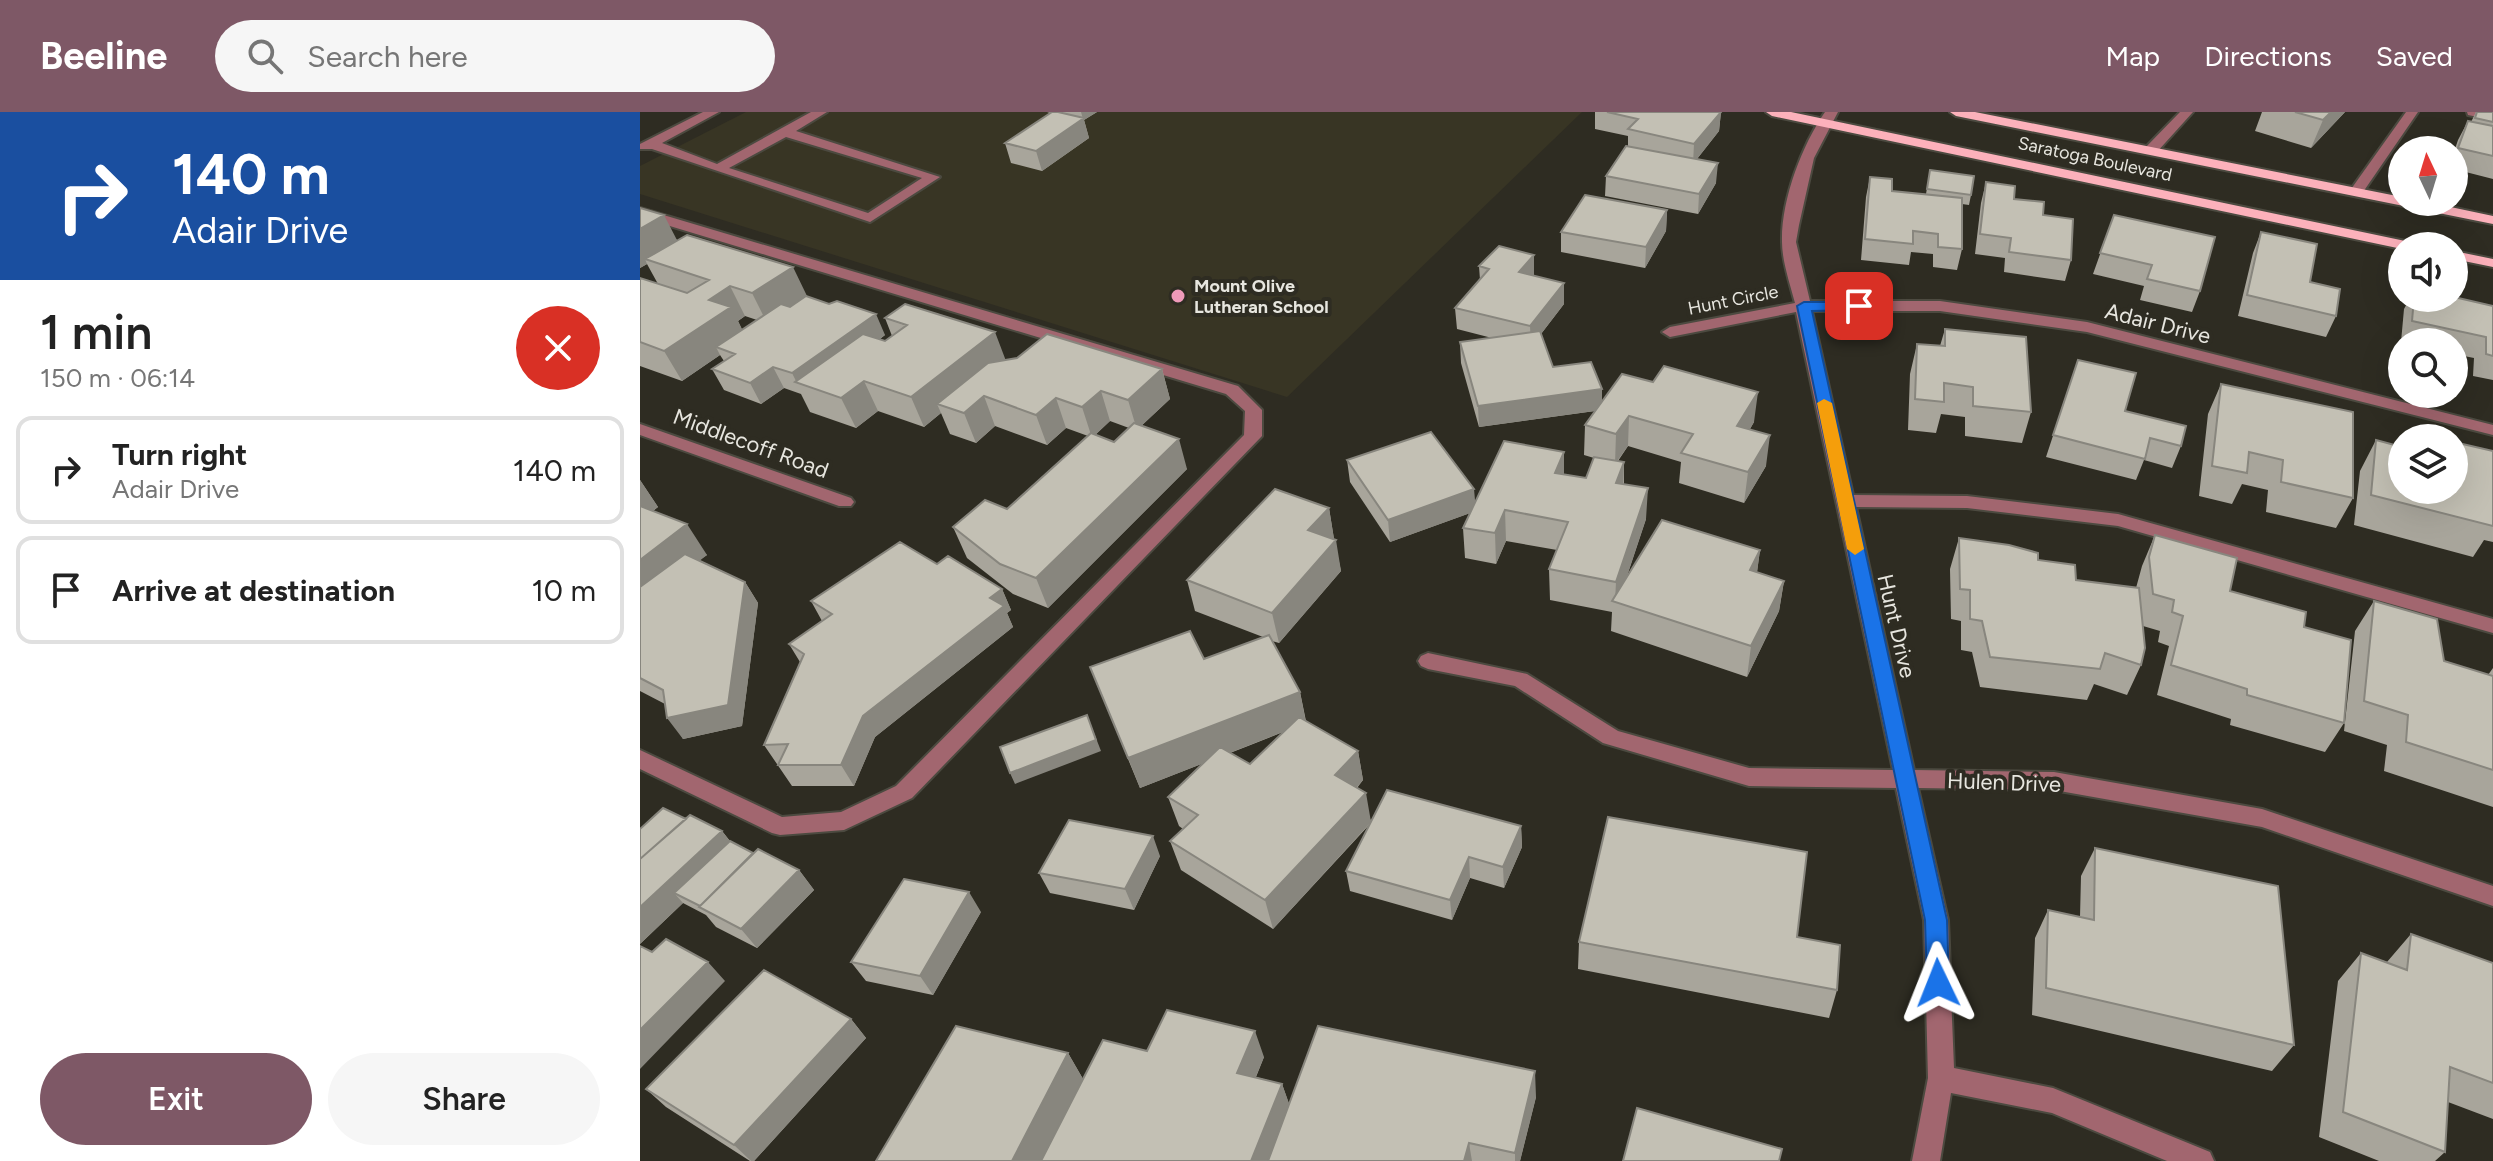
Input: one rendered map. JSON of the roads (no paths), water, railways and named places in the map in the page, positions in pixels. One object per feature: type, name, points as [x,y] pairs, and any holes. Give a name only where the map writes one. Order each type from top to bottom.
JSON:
[{"type":"main road","name":"Saratoga Boulevard","points":[[1772,112],[1828,117],[2388,241]]},
{"type":"main road","name":"Saratoga Boulevard","points":[[1956,112],[2388,199]]},
{"type":"main road","name":"Saratoga Boulevard","points":[[2468,215],[2493,220]]},
{"type":"main road","points":[[2468,258],[2493,263]]},
{"type":"street","points":[[646,147],[713,112]]},
{"type":"street","points":[[718,169],[821,112]]},
{"type":"street","points":[[2151,150],[2187,112]]},
{"type":"street","points":[[2356,192],[2412,112]]},
{"type":"street","points":[[2473,112],[2493,116]]},
{"type":"street","name":"Hunt Drive","points":[[1828,117],[1799,177],[1789,242],[1936,920],[1941,1078],[1926,1161]]},
{"type":"street","points":[[646,147],[870,218],[933,177],[785,132]]},
{"type":"street","points":[[640,212],[1232,390],[1254,410],[1253,436],[904,792],[844,821],[780,826],[640,759]]},
{"type":"street","name":"Hunt Circle","points":[[1670,332],[1804,306]]},
{"type":"street","name":"Adair Drive","points":[[1804,306],[1940,306],[2087,327],[2493,430]]},
{"type":"street","name":"Middlecoff Road","points":[[640,429],[845,502]]},
{"type":"street","points":[[1844,501],[1967,502],[2118,520],[2493,626]]},
{"type":"street","name":"Hulen Drive","points":[[1428,661],[1520,679],[1611,737],[1749,777],[2054,781],[2262,818],[2493,896]]},
{"type":"street","points":[[1941,1078],[2053,1101],[2200,1161]]},
{"type":"place","name":"Mount Olive Lutheran School","points":[[1178,296]]}]
